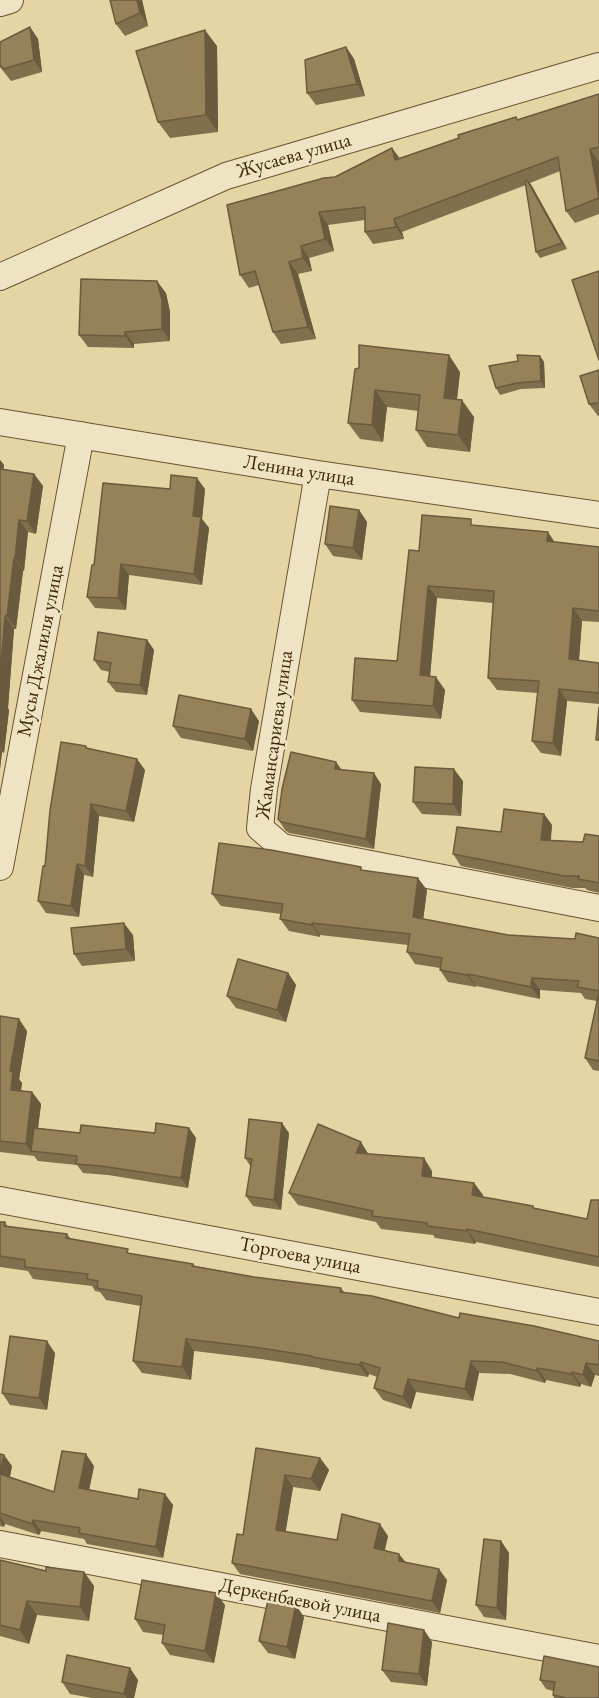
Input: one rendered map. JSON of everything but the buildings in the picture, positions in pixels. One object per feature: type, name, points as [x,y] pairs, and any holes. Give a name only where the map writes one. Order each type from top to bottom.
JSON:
[{"type":"street","points":[[0,3],[9,0]]},
{"type":"street","name":"Жусаева улица","points":[[0,277],[226,176],[599,66]]},
{"type":"street","name":"Ленина улица","points":[[0,422],[318,474],[592,508]]},
{"type":"street","name":"Мусы Джалиля улица","points":[[0,867],[81,435]]},
{"type":"street","name":"Жамансариева улица","points":[[318,474],[264,789],[260,828],[282,847],[599,908]]},
{"type":"street","name":"Торгоева улица","points":[[0,1200],[599,1312]]},
{"type":"street","name":"Деркенбаевой улица","points":[[0,1544],[599,1658]]}]
